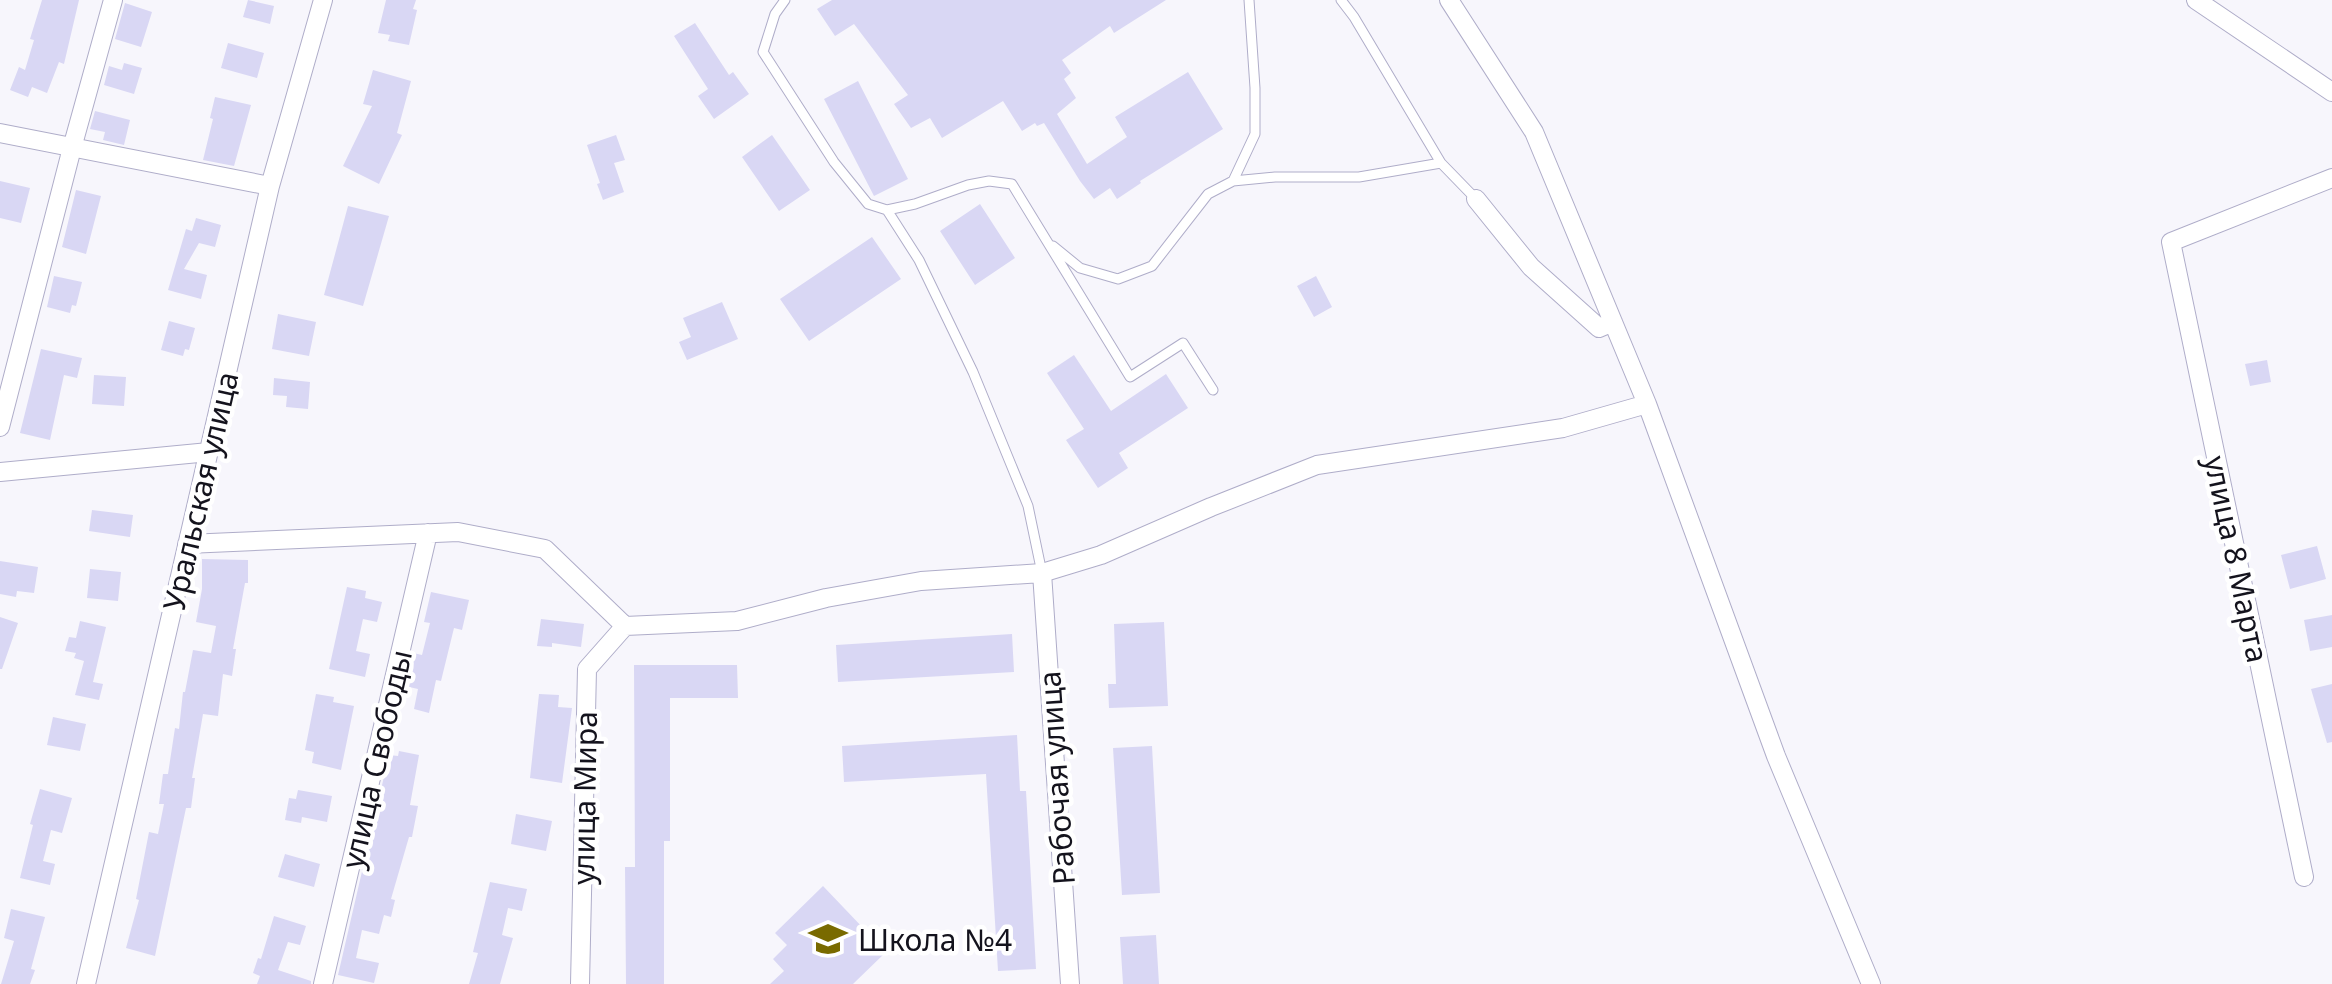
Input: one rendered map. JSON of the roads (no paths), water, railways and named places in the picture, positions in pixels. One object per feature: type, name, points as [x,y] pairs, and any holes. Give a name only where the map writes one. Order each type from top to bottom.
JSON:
[{"type":"street","points":[[0,427],[113,0]]},
{"type":"street","name":"Уральская улица","points":[[86,984],[270,186],[324,0]]},
{"type":"street","points":[[1449,0],[1534,132],[1647,404],[1776,756],[1871,984]]},
{"type":"street","points":[[2196,0],[2332,92]]},
{"type":"street","points":[[0,134],[270,186]]},
{"type":"street","name":"улица 8 Марта","points":[[2304,876],[2170,242],[2332,178]]},
{"type":"street","points":[[1476,198],[1530,268],[1600,328],[1613,322]]},
{"type":"street","points":[[187,544],[458,532],[544,549],[625,626],[737,621],[826,598],[922,581],[1042,572],[1100,554],[1318,465],[1563,428],[1647,404]]},
{"type":"street","points":[[0,472],[208,452]]},
{"type":"street","name":"улица Свободы","points":[[323,984],[428,533]]},
{"type":"street","name":"Рабочая улица","points":[[1042,572],[1070,984]]},
{"type":"street","name":"улица Мира","points":[[580,984],[587,669],[625,626]]},
{"type":"lane","points":[[785,0],[775,14],[763,52],[834,162],[868,204],[886,210],[968,185],[990,181],[1012,184],[1130,377],[1183,343],[1213,390]]},
{"type":"lane","points":[[1233,181],[1255,134],[1249,0]]},
{"type":"lane","points":[[1342,0],[1441,163],[1476,198]]},
{"type":"lane","points":[[1047,241],[1080,268],[1118,280],[1152,266],[1208,194],[1233,181],[1275,176],[1359,178],[1441,163]]},
{"type":"lane","points":[[886,210],[919,260],[973,372],[1028,506],[1042,572]]},
{"type":"place","name":"Школа №4","points":[[828,939]]}]
